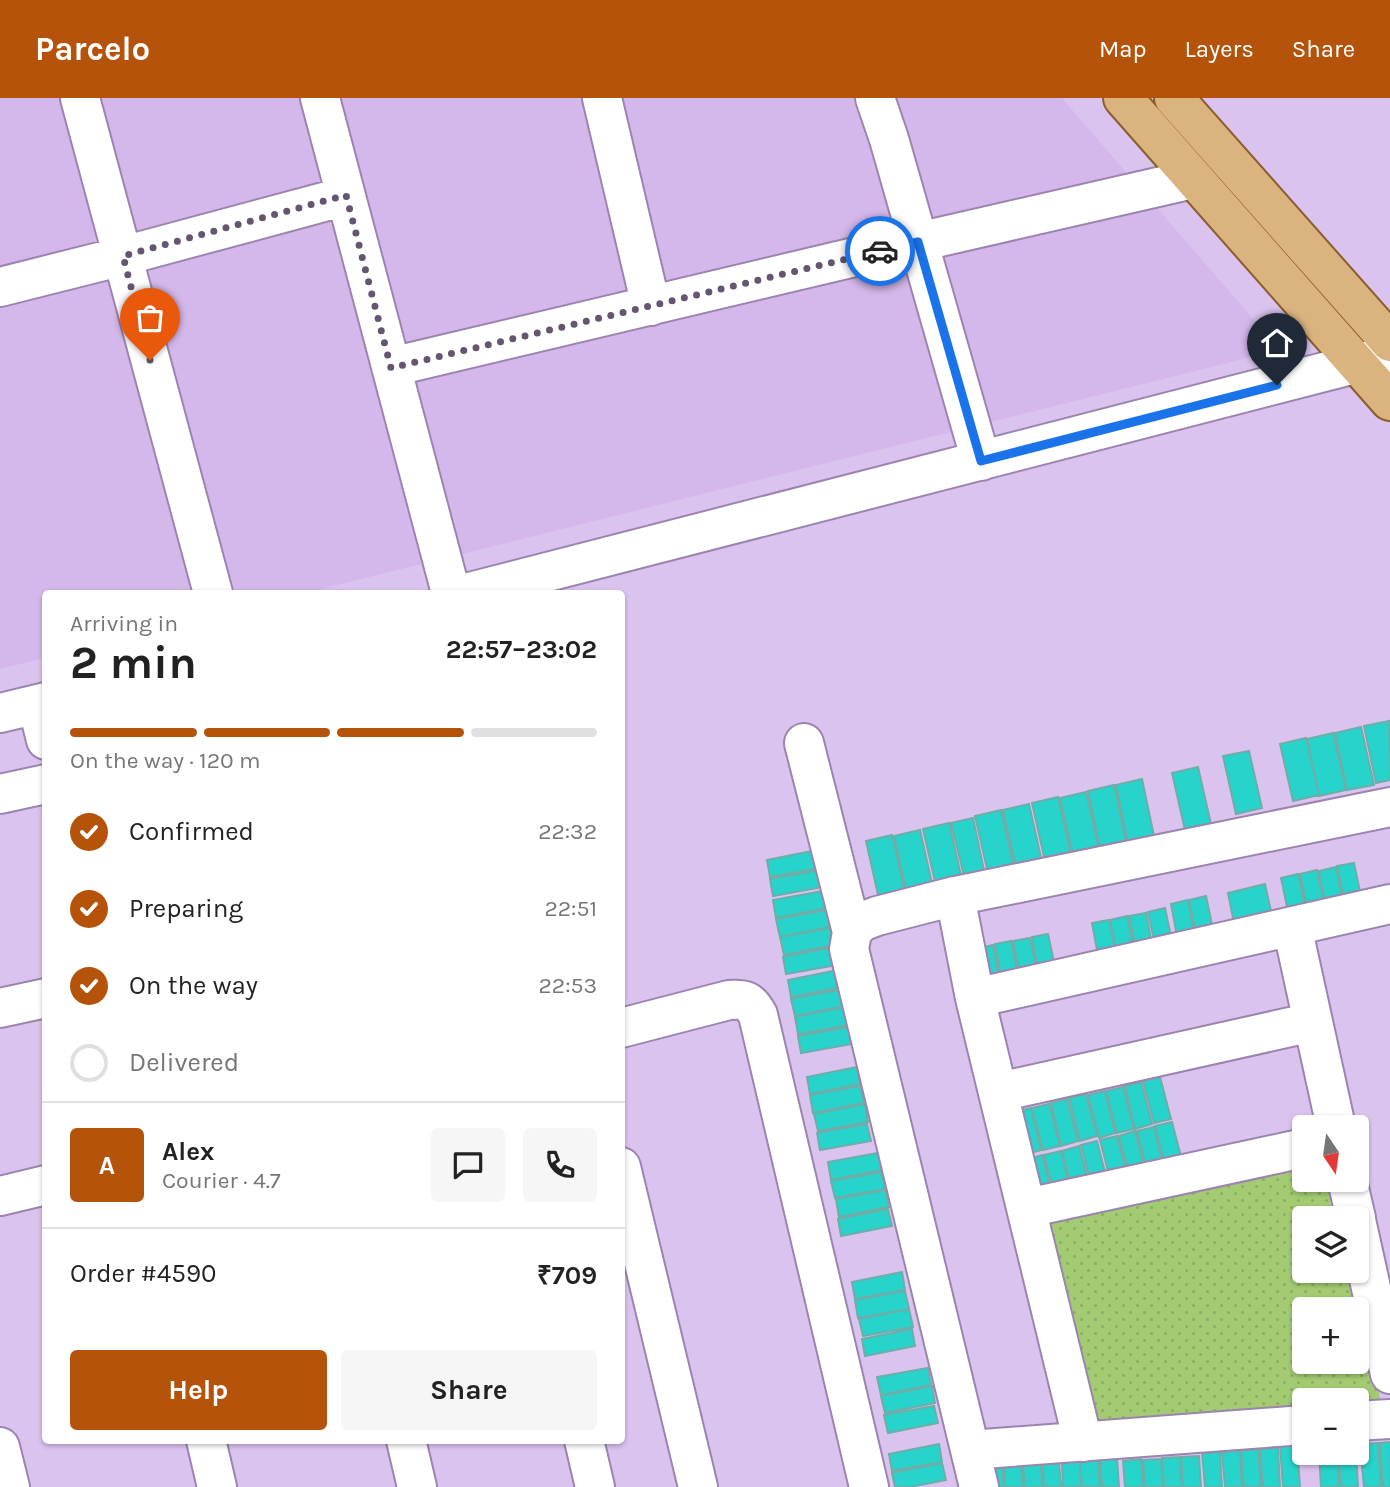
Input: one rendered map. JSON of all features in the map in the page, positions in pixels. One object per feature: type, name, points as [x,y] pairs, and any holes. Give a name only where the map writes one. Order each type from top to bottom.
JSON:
[{"type":"main road","points":[[1123,98],[1194,179],[1374,359],[1390,401]]},
{"type":"main road","points":[[1174,98],[1390,342]]},
{"type":"street","points":[[80,98],[212,590]]},
{"type":"street","points":[[320,98],[450,590]]},
{"type":"street","points":[[602,98],[650,306]]},
{"type":"street","points":[[875,98],[981,461]]},
{"type":"street","points":[[391,368],[1194,179]]},
{"type":"street","points":[[0,287],[346,195]]},
{"type":"street","points":[[478,590],[1374,359]]},
{"type":"street","points":[[804,743],[852,932],[849,949],[979,1487]]},
{"type":"street","points":[[0,794],[42,785]]},
{"type":"street","points":[[852,932],[862,922],[877,916],[955,896],[1390,807]]},
{"type":"street","points":[[955,896],[975,999],[1083,1442]]},
{"type":"street","points":[[975,999],[1390,904]]},
{"type":"street","points":[[1292,926],[1333,1115]]},
{"type":"street","points":[[0,1008],[42,999]]},
{"type":"street","points":[[625,1027],[729,1000],[743,999],[753,1005],[758,1015],[869,1487]]},
{"type":"street","points":[[999,1092],[1313,1023]]},
{"type":"street","points":[[1027,1208],[1292,1151]]},
{"type":"street","points":[[625,1184],[698,1487]]},
{"type":"street","points":[[0,1196],[42,1186]]},
{"type":"street","points":[[1369,1278],[1390,1374]]},
{"type":"street","points":[[1369,1421],[1390,1419]]},
{"type":"street","points":[[970,1450],[1292,1426]]},
{"type":"street","points":[[207,1444],[217,1487]]},
{"type":"street","points":[[407,1444],[417,1487]]},
{"type":"street","points":[[585,1444],[595,1487]]},
{"type":"street","points":[[0,1447],[9,1487]]},
{"type":"shaded area","points":[[0,98],[1062,98],[1280,350],[317,590],[42,590],[42,659],[0,669]]},
{"type":"green space","points":[[1292,1168],[1292,1192],[1332,1192],[1335,1206],[1292,1206],[1292,1283],[1353,1283],[1356,1297],[1292,1297],[1292,1374],[1369,1374],[1369,1351],[1382,1406],[1369,1407],[1369,1388],[1292,1388],[1292,1413],[1094,1427],[1046,1225]]},
{"type":"building","points":[[1389,721],[1390,780],[1376,783],[1364,726]]},
{"type":"building","points":[[1361,727],[1374,785],[1347,790],[1335,733]]},
{"type":"building","points":[[1333,733],[1346,790],[1319,796],[1307,739]]},
{"type":"building","points":[[1306,738],[1319,795],[1293,801],[1280,744]]},
{"type":"building","points":[[1249,751],[1262,808],[1236,814],[1223,756]]},
{"type":"building","points":[[1198,767],[1211,824],[1185,830],[1172,773]]},
{"type":"building","points":[[1142,779],[1154,836],[1128,843],[1116,785]]},
{"type":"building","points":[[1114,785],[1126,842],[1100,848],[1088,791]]},
{"type":"building","points":[[1086,792],[1099,849],[1073,855],[1060,798]]},
{"type":"building","points":[[1058,797],[1071,855],[1045,861],[1032,803]]},
{"type":"building","points":[[1029,804],[1042,862],[1016,867],[1003,810]]},
{"type":"building","points":[[1001,810],[1014,867],[988,873],[975,816]]},
{"type":"building","points":[[973,818],[985,875],[965,880],[951,823]]},
{"type":"building","points":[[949,823],[962,880],[936,886],[923,829]]},
{"type":"building","points":[[920,830],[933,888],[907,893],[894,836]]},
{"type":"building","points":[[892,835],[905,893],[879,899],[866,841]]},
{"type":"building","points":[[817,850],[821,868],[770,877],[767,860]]},
{"type":"building","points":[[1354,863],[1363,906],[1346,909],[1337,866]]},
{"type":"building","points":[[1336,867],[1344,910],[1327,914],[1319,871]]},
{"type":"building","points":[[820,870],[823,887],[773,896],[770,879]]},
{"type":"building","points":[[1317,870],[1326,913],[1309,917],[1300,874]]},
{"type":"building","points":[[1298,874],[1307,917],[1290,921],[1281,878]]},
{"type":"building","points":[[1265,884],[1274,925],[1236,933],[1228,893]]},
{"type":"building","points":[[823,891],[827,908],[776,918],[773,900]]},
{"type":"building","points":[[1206,896],[1215,939],[1198,943],[1189,900]]},
{"type":"building","points":[[1188,900],[1196,943],[1179,947],[1171,904]]},
{"type":"building","points":[[1165,908],[1174,951],[1157,955],[1148,912]]},
{"type":"building","points":[[827,910],[830,927],[780,937],[776,919]]},
{"type":"building","points":[[1146,913],[1154,956],[1138,959],[1129,916]]},
{"type":"building","points":[[1127,916],[1136,959],[1119,963],[1110,920]]},
{"type":"building","points":[[1109,920],[1118,963],[1100,966],[1092,923]]},
{"type":"building","points":[[831,928],[834,945],[784,955],[780,937]]},
{"type":"building","points":[[1048,934],[1057,976],[1040,980],[1032,937]]},
{"type":"building","points":[[1030,938],[1039,981],[1022,984],[1013,941]]},
{"type":"building","points":[[1011,941],[1020,984],[1003,988],[995,944]]},
{"type":"building","points":[[993,945],[1001,988],[985,992],[976,949]]},
{"type":"building","points":[[833,947],[837,965],[786,974],[783,957]]},
{"type":"building","points":[[838,970],[841,987],[791,997],[788,980]]},
{"type":"building","points":[[842,989],[845,1006],[795,1016],[791,999]]},
{"type":"building","points":[[845,1007],[849,1025],[798,1034],[795,1017]]},
{"type":"building","points":[[849,1027],[852,1044],[801,1053],[798,1036]]},
{"type":"building","points":[[857,1067],[860,1084],[810,1094],[807,1077]]},
{"type":"building","points":[[1160,1077],[1171,1119],[1154,1123],[1143,1081]]},
{"type":"building","points":[[1141,1082],[1152,1124],[1135,1129],[1125,1086]]},
{"type":"building","points":[[860,1086],[864,1103],[813,1113],[810,1095]]},
{"type":"building","points":[[1123,1087],[1134,1129],[1117,1133],[1106,1091]]},
{"type":"building","points":[[1105,1091],[1115,1133],[1099,1138],[1088,1095]]},
{"type":"building","points":[[1086,1094],[1097,1136],[1080,1141],[1069,1098]]},
{"type":"building","points":[[1067,1099],[1078,1141],[1061,1146],[1051,1103]]},
{"type":"building","points":[[865,1104],[868,1122],[818,1131],[814,1114]]},
{"type":"building","points":[[1049,1104],[1060,1146],[1043,1150],[1032,1108]]},
{"type":"building","points":[[1031,1108],[1041,1150],[1024,1155],[1014,1112]]},
{"type":"building","points":[[1172,1122],[1183,1164],[1166,1169],[1155,1126]]},
{"type":"building","points":[[867,1124],[871,1141],[820,1150],[817,1133]]},
{"type":"building","points":[[1154,1127],[1164,1170],[1148,1173],[1137,1131]]},
{"type":"building","points":[[1135,1131],[1146,1174],[1130,1178],[1119,1136]]},
{"type":"building","points":[[1117,1136],[1128,1179],[1111,1183],[1100,1140]]},
{"type":"building","points":[[1097,1141],[1108,1184],[1092,1188],[1081,1145]]},
{"type":"building","points":[[1079,1146],[1090,1189],[1073,1193],[1062,1151]]},
{"type":"building","points":[[1061,1151],[1071,1194],[1055,1197],[1044,1155]]},
{"type":"building","points":[[878,1153],[882,1170],[831,1180],[828,1162]]},
{"type":"building","points":[[1042,1155],[1053,1198],[1036,1202],[1026,1160]]},
{"type":"building","points":[[882,1172],[885,1189],[835,1198],[831,1181]]},
{"type":"building","points":[[886,1190],[889,1207],[839,1217],[836,1199]]},
{"type":"building","points":[[888,1209],[892,1226],[841,1236],[838,1219]]},
{"type":"building","points":[[902,1272],[905,1290],[855,1299],[852,1282]]},
{"type":"building","points":[[905,1291],[909,1309],[858,1318],[855,1300]]},
{"type":"building","points":[[909,1309],[913,1327],[863,1336],[859,1319]]},
{"type":"building","points":[[912,1329],[915,1346],[865,1356],[862,1339]]},
{"type":"building","points":[[928,1368],[931,1385],[881,1395],[877,1377]]},
{"type":"building","points":[[932,1386],[935,1403],[885,1413],[881,1396]]},
{"type":"building","points":[[934,1406],[938,1423],[888,1433],[884,1415]]},
{"type":"building","points":[[1390,1442],[1390,1487],[1383,1487],[1380,1443]]},
{"type":"building","points":[[1378,1443],[1381,1487],[1364,1487],[1362,1465],[1369,1465],[1369,1444]]},
{"type":"building","points":[[939,1444],[942,1462],[892,1471],[889,1454]]},
{"type":"building","points":[[1292,1444],[1292,1465],[1298,1465],[1300,1487],[1283,1487],[1280,1445]]},
{"type":"building","points":[[1278,1448],[1280,1487],[1263,1487],[1260,1449]]},
{"type":"building","points":[[1258,1449],[1261,1487],[1244,1487],[1241,1451]]},
{"type":"building","points":[[1240,1451],[1242,1487],[1225,1487],[1222,1452]]},
{"type":"building","points":[[1220,1452],[1222,1487],[1205,1487],[1202,1453]]},
{"type":"building","points":[[1199,1456],[1201,1487],[1183,1487],[1181,1457]]},
{"type":"building","points":[[1180,1457],[1182,1487],[1164,1487],[1162,1458]]},
{"type":"building","points":[[1117,1458],[1119,1487],[1102,1487],[1100,1460]]},
{"type":"building","points":[[1141,1459],[1143,1487],[1125,1487],[1123,1461]]},
{"type":"building","points":[[1161,1459],[1163,1487],[1145,1487],[1143,1460]]},
{"type":"building","points":[[1098,1460],[1100,1487],[1082,1487],[1080,1461]]},
{"type":"building","points":[[1080,1461],[1081,1487],[1063,1487],[1062,1463]]},
{"type":"building","points":[[1059,1462],[1061,1487],[1044,1487],[1042,1463]]},
{"type":"building","points":[[942,1463],[946,1480],[895,1487],[892,1473]]},
{"type":"building","points":[[1041,1464],[1042,1487],[1025,1487],[1023,1465]]},
{"type":"building","points":[[1021,1465],[1023,1487],[1005,1487],[1004,1466]]},
{"type":"building","points":[[1320,1465],[1338,1465],[1339,1487],[1321,1487]]},
{"type":"building","points":[[1339,1465],[1357,1465],[1358,1487],[1341,1487]]},
{"type":"building","points":[[1002,1467],[1004,1487],[986,1487],[985,1469]]},
{"type":"way so far","points":[[150,360],[123,256],[346,195],[391,368],[880,251]]},
{"type":"route","points":[[880,251],[918,242],[981,461],[1277,385]]}]
